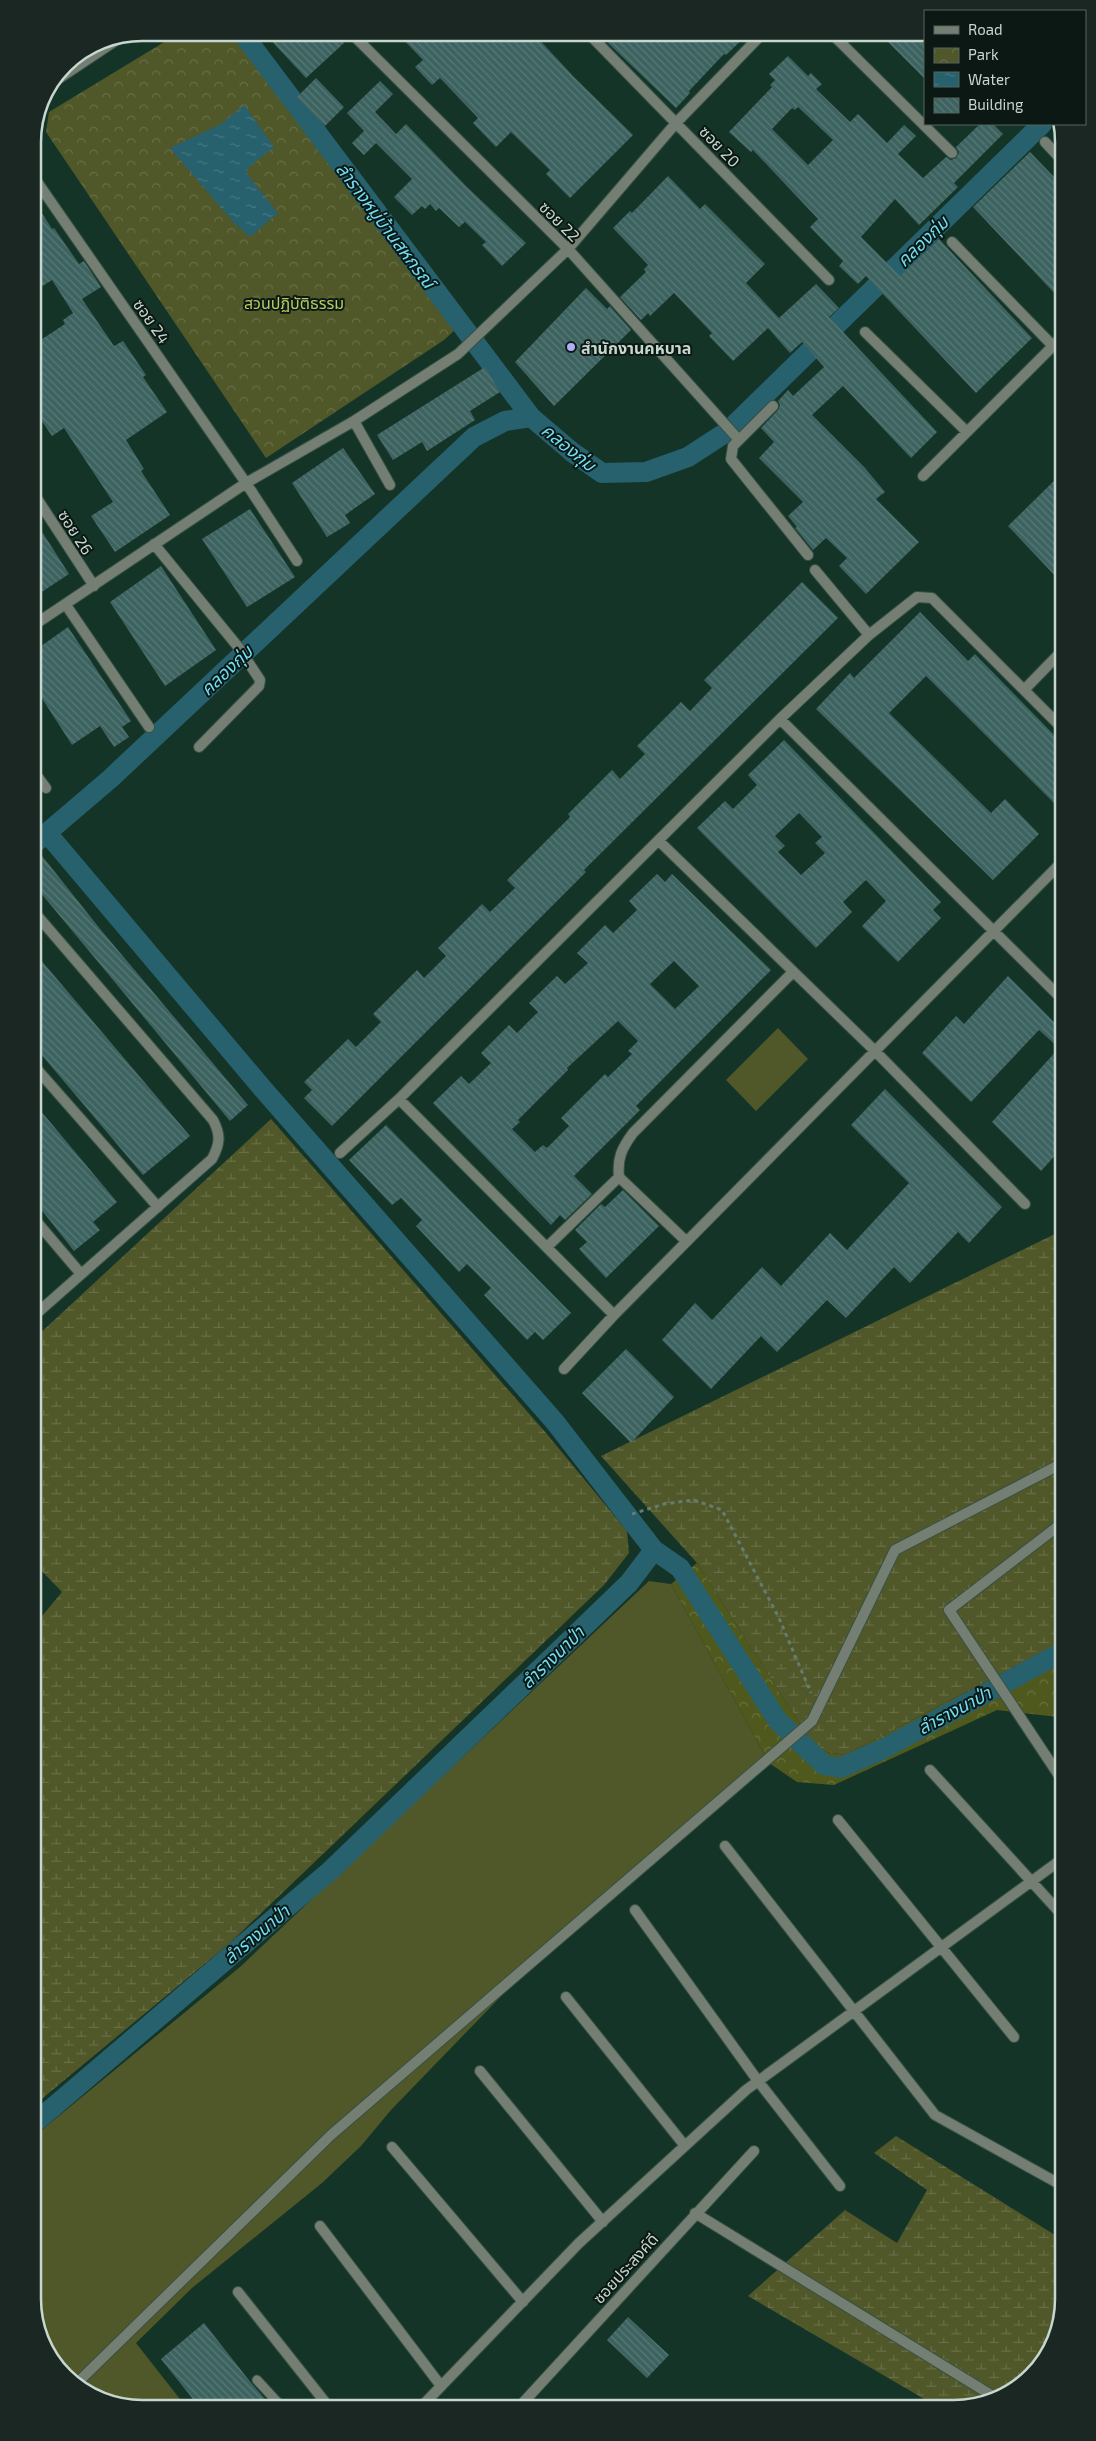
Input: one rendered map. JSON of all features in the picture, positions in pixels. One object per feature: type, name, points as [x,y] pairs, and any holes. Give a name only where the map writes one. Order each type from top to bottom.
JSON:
[{"type":"street","name":"ซอย 22","points":[[359,41],[568,249],[737,438]]},
{"type":"street","name":"ซอย 20","points":[[596,41],[829,280]]},
{"type":"street","points":[[41,621],[246,483],[354,421],[458,354],[568,249],[676,123],[756,41]]},
{"type":"street","points":[[839,41],[952,153]]},
{"type":"street","points":[[73,69],[99,51]]},
{"type":"street","points":[[1045,142],[1055,153]]},
{"type":"street","name":"ซอย 24","points":[[41,188],[246,483],[297,561]]},
{"type":"street","points":[[952,242],[1055,342]]},
{"type":"street","points":[[865,332],[966,431]]},
{"type":"street","points":[[924,476],[966,431],[1055,344]]},
{"type":"street","points":[[773,406],[737,438],[733,446],[731,459],[808,555]]},
{"type":"street","points":[[354,421],[390,485]]},
{"type":"street","name":"ซอย 26","points":[[41,505],[94,586]]},
{"type":"street","points":[[154,544],[240,648],[261,684],[199,746]]},
{"type":"street","points":[[815,570],[869,635]]},
{"type":"street","points":[[340,1153],[780,720],[869,635],[917,597],[932,598],[1055,722]]},
{"type":"street","points":[[66,605],[149,727]]},
{"type":"street","points":[[1024,690],[1055,658]]},
{"type":"street","points":[[780,720],[1055,992]]},
{"type":"street","points":[[41,781],[46,788]]},
{"type":"street","points":[[659,841],[875,1051],[1025,1204]]},
{"type":"street","points":[[564,1369],[614,1314],[1055,869]]},
{"type":"street","points":[[41,920],[213,1120],[219,1131],[219,1145],[212,1159],[41,1310]]},
{"type":"street","points":[[686,1241],[619,1177],[617,1163],[621,1150],[633,1133],[793,972]]},
{"type":"street","points":[[41,1074],[158,1207]]},
{"type":"street","points":[[398,1098],[614,1314]]},
{"type":"street","points":[[547,1247],[619,1177]]},
{"type":"street","points":[[41,1227],[81,1274]]},
{"type":"street","points":[[81,2379],[331,2136],[812,1721],[895,1550],[1055,1467]]},
{"type":"street","points":[[1055,1529],[949,1610],[1055,1769]]},
{"type":"street","points":[[930,1770],[1055,1907]]},
{"type":"street","points":[[838,1820],[1014,2036]]},
{"type":"street","points":[[725,1846],[935,2115],[1055,2182]]},
{"type":"street","points":[[428,2400],[603,2222],[758,2081],[1055,1864]]},
{"type":"street","points":[[635,1910],[758,2081],[840,2186]]},
{"type":"street","points":[[566,1997],[685,2146]]},
{"type":"street","points":[[480,2071],[603,2222]]},
{"type":"street","points":[[392,2147],[523,2302]]},
{"type":"street","name":"ซอยประสงค์ดี","points":[[525,2400],[695,2213],[754,2151]]},
{"type":"street","points":[[695,2213],[988,2393]]},
{"type":"street","points":[[320,2226],[442,2386]]},
{"type":"street","points":[[238,2292],[323,2400]]},
{"type":"lane","points":[[257,2380],[276,2400]]},
{"type":"path","points":[[632,1514],[664,1504],[694,1500],[722,1510],[779,1618],[818,1710]]},
{"type":"green space","name":"สวนปฏิบัติธรรม","points":[[166,41],[241,41],[355,199],[456,329],[444,340],[266,458],[46,132],[49,112]]},
{"type":"green space","points":[[778,1028],[808,1059],[756,1111],[726,1080]]},
{"type":"green space","points":[[271,1119],[546,1433],[627,1531],[629,1553],[604,1585],[230,1943],[41,2100],[41,1617],[62,1592],[41,1570],[41,1332]]},
{"type":"green space","points":[[1055,1234],[1055,1646],[845,1755],[826,1752],[809,1738],[697,1563],[601,1456]]},
{"type":"green space","points":[[697,1563],[809,1738],[826,1752],[845,1755],[1055,1646],[1055,1717],[997,1710],[834,1785],[797,1782],[769,1763],[671,1584]]},
{"type":"green space","points":[[649,1581],[671,1584],[769,1763],[543,1953],[391,2110],[361,2146],[322,2183],[192,2288],[136,2343],[181,2400],[136,2400],[123,2398],[92,2386],[71,2370],[58,2355],[43,2318],[41,2298],[41,2131],[240,1967]]},
{"type":"green space","points":[[896,2136],[1055,2235],[1055,2298],[1053,2318],[1044,2343],[1034,2360],[1010,2383],[973,2398],[926,2400],[748,2296],[845,2210],[897,2243],[927,2190],[874,2153]]},
{"type":"water","points":[[244,105],[274,147],[249,167],[246,173],[278,213],[250,237],[235,224],[170,148],[221,124]]},
{"type":"building","points":[[271,41],[342,41],[344,43],[306,78]]},
{"type":"building","points":[[405,41],[540,41],[633,135],[570,198],[546,174],[550,170],[511,132],[496,147],[473,123],[478,118],[440,78],[432,85],[415,67],[423,60]]},
{"type":"building","points":[[610,41],[741,41],[726,55],[724,54],[689,91],[690,93],[676,108],[608,43]]},
{"type":"building","points":[[887,41],[924,41],[924,78]]},
{"type":"building","points":[[788,56],[808,76],[811,73],[822,84],[816,89],[850,122],[858,114],[887,143],[904,125],[916,136],[898,154],[923,178],[946,157],[951,160],[956,158],[959,152],[956,147],[979,125],[994,125],[1003,134],[954,183],[958,187],[919,225],[895,199],[861,237],[900,276],[939,239],[1032,338],[976,393],[866,276],[858,284],[839,266],[843,261],[810,227],[818,219],[753,150],[751,152],[729,132],[772,87],[770,85],[775,80],[769,74]],"holes":[[[798,107],[833,140],[808,165],[772,129],[792,108],[795,110]]]},
{"type":"building","points":[[316,78],[344,107],[325,126],[297,97]]},
{"type":"building","points":[[380,81],[393,94],[375,112],[396,134],[406,124],[466,186],[526,243],[502,266],[482,245],[486,242],[465,222],[459,227],[439,208],[436,211],[430,204],[425,209],[422,206],[412,215],[394,197],[412,179],[376,143],[364,155],[352,143],[364,131],[347,113]]},
{"type":"building","points":[[1030,152],[1055,178],[1055,294],[973,207]]},
{"type":"building","points":[[668,176],[700,209],[705,204],[765,264],[746,283],[779,318],[816,284],[839,308],[829,317],[937,432],[911,458],[843,386],[812,415],[865,468],[885,492],[876,499],[919,542],[866,594],[839,566],[847,558],[826,538],[813,550],[795,528],[797,527],[788,516],[803,502],[759,458],[774,442],[761,428],[778,410],[780,405],[778,401],[788,390],[793,396],[824,367],[802,342],[790,353],[768,328],[733,361],[709,336],[712,333],[674,293],[650,316],[648,313],[641,320],[620,297],[646,272],[644,269],[648,265],[613,228],[630,211],[632,213]]},
{"type":"building","points":[[41,212],[79,264],[84,261],[101,287],[82,299],[114,346],[123,341],[146,375],[143,377],[167,412],[126,440],[144,469],[141,471],[170,515],[115,552],[91,516],[113,502],[64,428],[52,436],[41,420],[41,340],[65,324],[63,320],[73,313],[52,280],[41,287]]},
{"type":"building","name":"สำนักงานคหบาล","points":[[586,288],[607,309],[610,306],[631,330],[554,406],[515,362]]},
{"type":"building","points":[[485,367],[500,392],[470,411],[475,420],[427,451],[422,442],[393,460],[377,435]]},
{"type":"building","points":[[343,448],[375,494],[345,515],[350,523],[327,537],[292,483]]},
{"type":"building","points":[[1055,480],[1055,576],[1008,526]]},
{"type":"building","points":[[250,509],[295,577],[247,607],[202,539]]},
{"type":"building","points":[[41,530],[69,574],[41,592]]},
{"type":"building","points":[[161,566],[216,650],[165,686],[110,602]]},
{"type":"building","points":[[802,582],[838,618],[584,870],[586,872],[332,1126],[304,1098],[312,1090],[304,1082],[348,1039],[356,1047],[381,1022],[373,1014],[417,970],[424,978],[446,956],[438,948],[482,904],[490,912],[515,888],[507,880],[570,817],[568,814],[612,770],[620,779],[645,754],[637,746],[681,702],[690,711],[712,688],[704,680]]},
{"type":"building","points":[[920,612],[968,661],[975,654],[1055,736],[1055,804],[926,676],[889,713],[991,813],[1005,799],[1039,834],[993,880],[816,709],[850,673],[854,678]]},
{"type":"building","points":[[68,627],[131,721],[122,727],[129,737],[114,747],[100,726],[72,745],[41,697],[41,646]]},
{"type":"building","points":[[784,740],[941,902],[933,910],[941,918],[898,962],[862,926],[886,901],[866,880],[843,902],[852,912],[816,948],[697,828],[725,801],[733,809],[757,785],[748,775]],"holes":[[[799,813],[822,837],[815,843],[825,853],[801,875],[778,852],[785,846],[775,836]]]},
{"type":"building","points":[[41,855],[101,930],[248,1105],[230,1121],[41,893]]},
{"type":"building","points":[[657,874],[665,882],[672,874],[771,970],[636,1106],[640,1110],[574,1176],[592,1194],[565,1220],[560,1215],[551,1225],[433,1103],[461,1076],[469,1084],[491,1063],[481,1053],[509,1025],[517,1033],[538,1012],[529,1003],[557,976],[565,984],[588,963],[577,953],[605,925],[613,933],[637,910],[629,901]],"holes":[[[674,961],[699,986],[675,1009],[650,984]],[[618,1021],[638,1041],[628,1051],[632,1054],[608,1077],[605,1074],[561,1118],[569,1126],[547,1148],[543,1145],[535,1152],[512,1129],[520,1122],[518,1120],[568,1070],[567,1068]]]},
{"type":"building","points":[[41,960],[190,1136],[143,1175],[41,1054]]},
{"type":"building","points":[[1008,976],[1055,1023],[1055,1044],[1039,1030],[971,1102],[922,1053],[956,1016],[964,1024]]},
{"type":"building","points":[[1055,1052],[1055,1156],[1041,1171],[992,1122]]},
{"type":"building","points":[[885,1089],[1002,1207],[969,1243],[958,1232],[910,1283],[894,1267],[846,1318],[827,1300],[777,1352],[761,1336],[711,1389],[662,1340],[695,1303],[712,1320],[762,1267],[781,1286],[830,1233],[847,1250],[909,1183],[851,1125]]},
{"type":"building","points":[[41,1111],[117,1202],[93,1222],[100,1230],[74,1251],[41,1209],[41,1152],[43,1151],[41,1149]]},
{"type":"building","points":[[386,1125],[571,1313],[543,1340],[535,1332],[527,1340],[484,1295],[491,1288],[467,1264],[459,1272],[416,1226],[422,1220],[401,1198],[392,1205],[349,1160]]},
{"type":"building","points":[[623,1190],[659,1226],[606,1278],[579,1249],[587,1242],[575,1230],[601,1204],[605,1207]]},
{"type":"building","points":[[626,1349],[674,1397],[631,1443],[582,1393]]},
{"type":"building","points":[[628,2317],[669,2355],[647,2378],[607,2340]]},
{"type":"building","points":[[204,2323],[266,2400],[194,2400],[161,2359]]},
{"type":"waterway","name":"ลำรางหมู่บ้านสหกรณ์","points":[[248,41],[531,417]]},
{"type":"waterway","name":"ลำรางหมู่บ้านสหกรณ์","points":[[41,838],[110,779],[474,437],[505,421],[531,417],[572,452],[602,473],[646,472],[688,457],[728,431],[1041,125]]},
{"type":"waterway","points":[[47,833],[263,1089],[555,1422],[654,1550]]},
{"type":"waterway","name":"ลำรางนาป่า","points":[[41,2117],[331,1870],[629,1583],[654,1550],[680,1568],[778,1721],[824,1765],[840,1768],[883,1749],[1055,1656]]},
{"type":"place","name":"สำนักงานคหบาล","points":[[571,347]]},
{"type":"water label","name":"คลองกุ่ม","points":[[922,241]]},
{"type":"water label","name":"คลองกุ่ม","points":[[569,447]]},
{"type":"water label","name":"คลองกุ่ม","points":[[226,670]]}]
